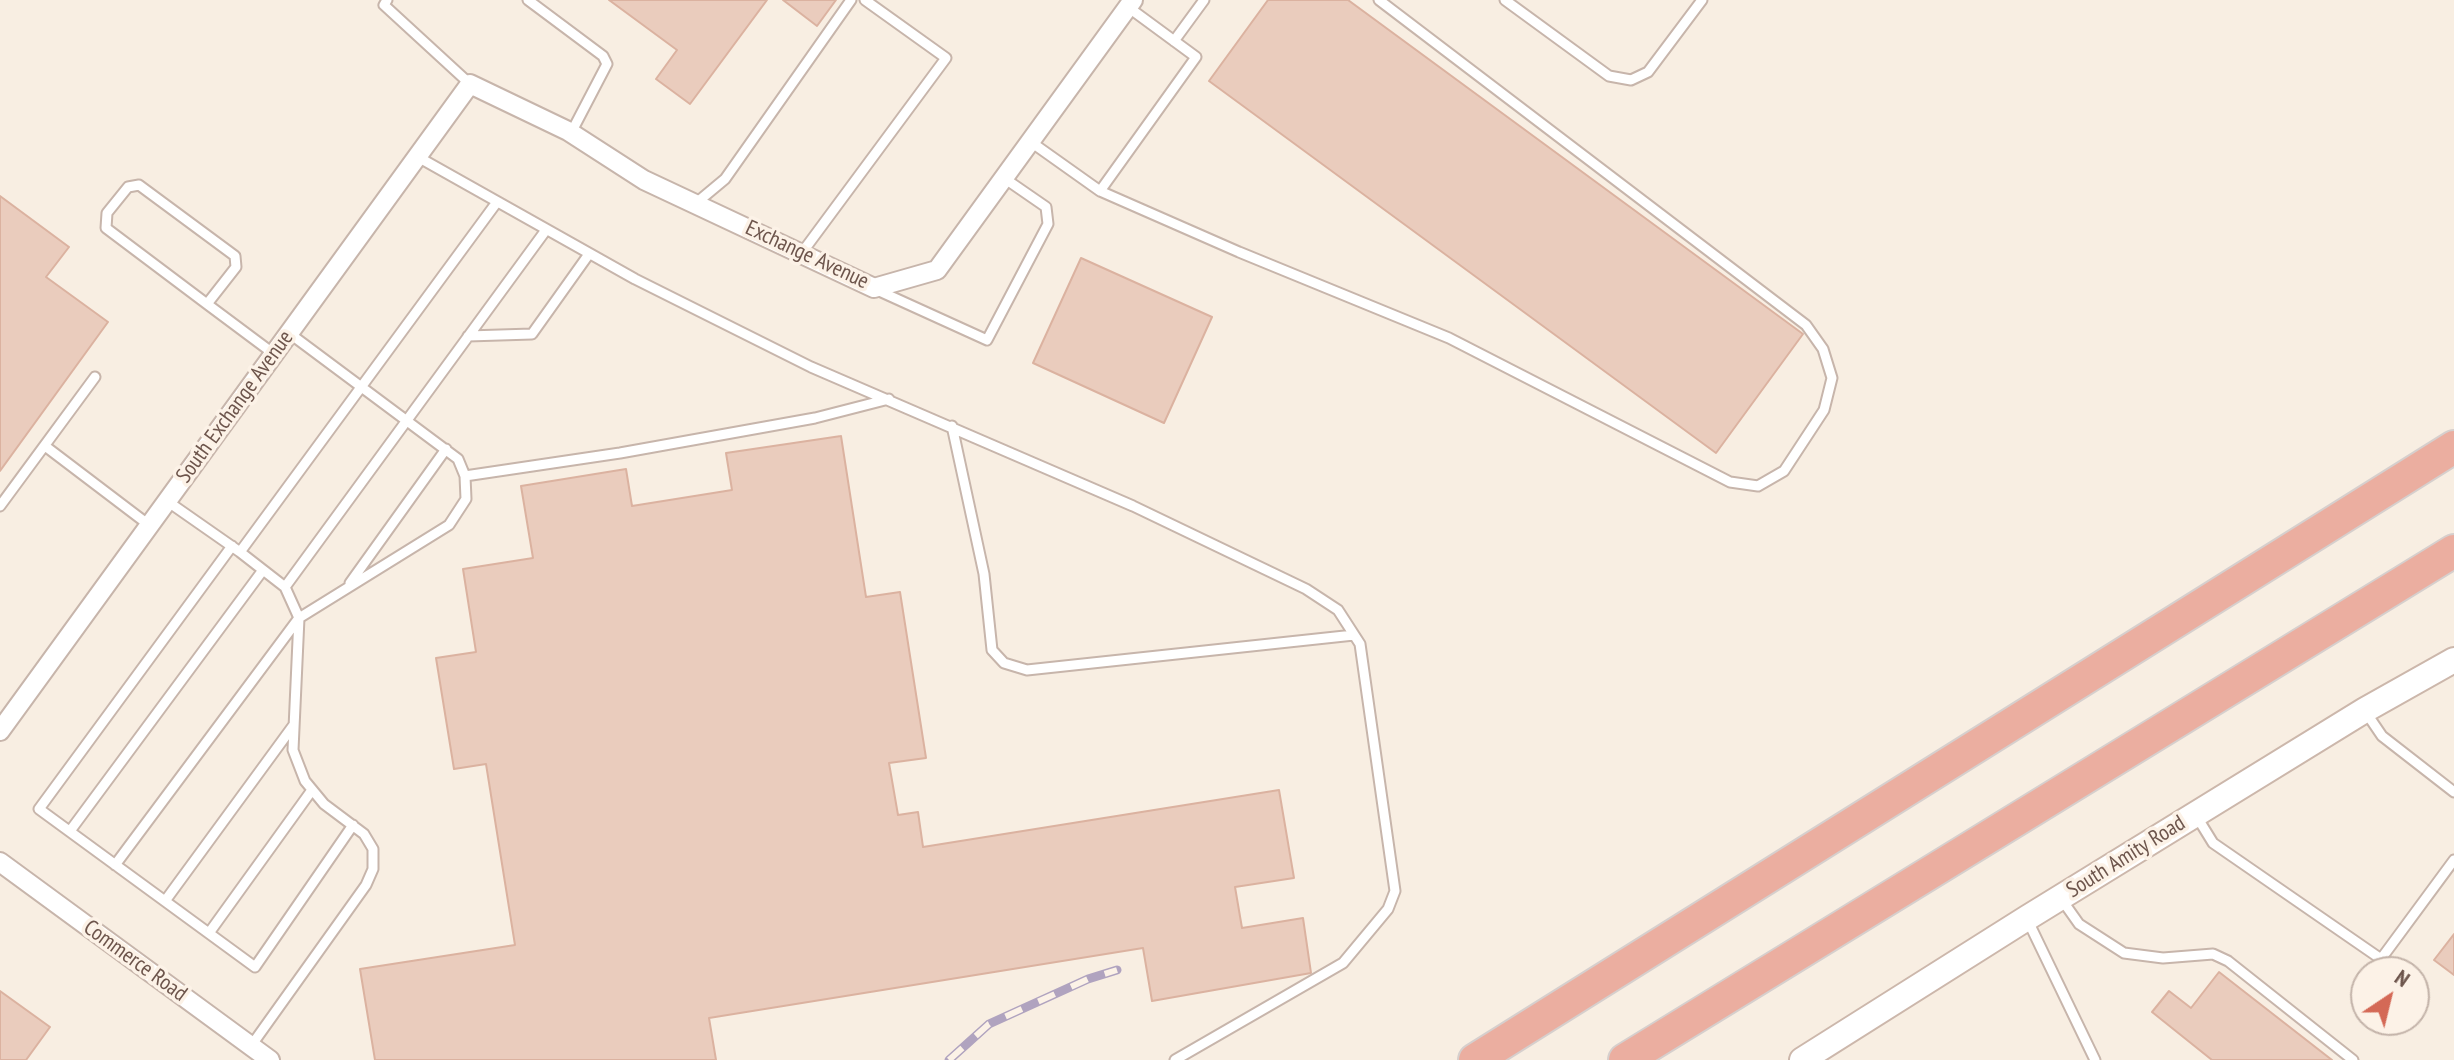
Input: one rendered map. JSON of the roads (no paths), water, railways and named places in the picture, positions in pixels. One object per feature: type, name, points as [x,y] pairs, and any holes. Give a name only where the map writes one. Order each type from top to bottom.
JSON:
[{"type":"highway","points":[[1475,1060],[2454,447]]},
{"type":"highway","points":[[1625,1060],[2454,551]]},
{"type":"main road","name":"South Amity Road","points":[[1802,1060],[2195,814],[2365,710],[2454,660]]},
{"type":"street","name":"Exchange Avenue","points":[[470,84],[571,133],[644,180],[874,288],[937,270],[1131,4]]},
{"type":"street","name":"South Exchange Avenue","points":[[2,722],[470,84]]},
{"type":"street","name":"Commerce Road","points":[[0,862],[270,1060]]},
{"type":"lane","points":[[528,0],[603,56],[607,64],[571,133]]},
{"type":"lane","points":[[695,204],[725,179],[851,0]]},
{"type":"lane","points":[[801,254],[946,58],[865,0]]},
{"type":"lane","points":[[1174,41],[1204,0]]},
{"type":"lane","points":[[1031,142],[1100,191],[1449,338],[1730,482],[1758,486],[1784,471],[1824,410],[1832,378],[1823,349],[1806,325],[1379,0]]},
{"type":"lane","points":[[1505,0],[1609,76],[1631,80],[1648,72],[1702,0]]},
{"type":"lane","points":[[383,2],[470,84]]},
{"type":"lane","points":[[1100,191],[1196,57],[1131,4]]},
{"type":"lane","points":[[418,157],[589,254],[811,367],[1133,506],[1306,589],[1338,610],[1360,644],[1395,891],[1388,909],[1343,963],[1175,1060]]},
{"type":"lane","points":[[874,288],[987,340],[1048,224],[1046,207],[1004,178]]},
{"type":"lane","points":[[207,304],[236,267],[235,256],[139,185],[128,187],[107,213],[106,228],[207,304],[274,354]]},
{"type":"lane","points":[[353,825],[255,967],[39,809],[363,385],[497,202]]},
{"type":"lane","points":[[285,587],[546,230]]},
{"type":"lane","points":[[468,336],[532,334],[589,254]]},
{"type":"lane","points":[[115,865],[299,618],[449,525],[466,499],[465,476],[458,459],[363,385],[289,333]]},
{"type":"lane","points":[[0,506],[95,377]]},
{"type":"lane","points":[[465,476],[770,427],[889,399]]},
{"type":"lane","points":[[952,426],[984,574],[992,650],[1004,663],[1027,670],[1354,635]]},
{"type":"lane","points":[[45,446],[149,525]]},
{"type":"lane","points":[[346,589],[446,449]]},
{"type":"lane","points":[[167,501],[285,587],[299,618],[293,750],[312,790],[324,804],[364,834],[373,849],[373,869],[366,885],[251,1046]]},
{"type":"lane","points":[[70,831],[263,570]]},
{"type":"lane","points":[[2365,710],[2382,736],[2454,792]]},
{"type":"lane","points":[[165,901],[294,724]]},
{"type":"lane","points":[[209,933],[312,790]]},
{"type":"lane","points":[[2195,814],[2213,843],[2381,959],[2454,860]]},
{"type":"lane","points":[[2060,897],[2079,924],[2124,953],[2163,958],[2213,954],[2228,961],[2353,1060]]},
{"type":"lane","points":[[2027,918],[2095,1060]]},
{"type":"railway","points":[[949,1060],[989,1024],[1088,979],[1117,970]]}]
